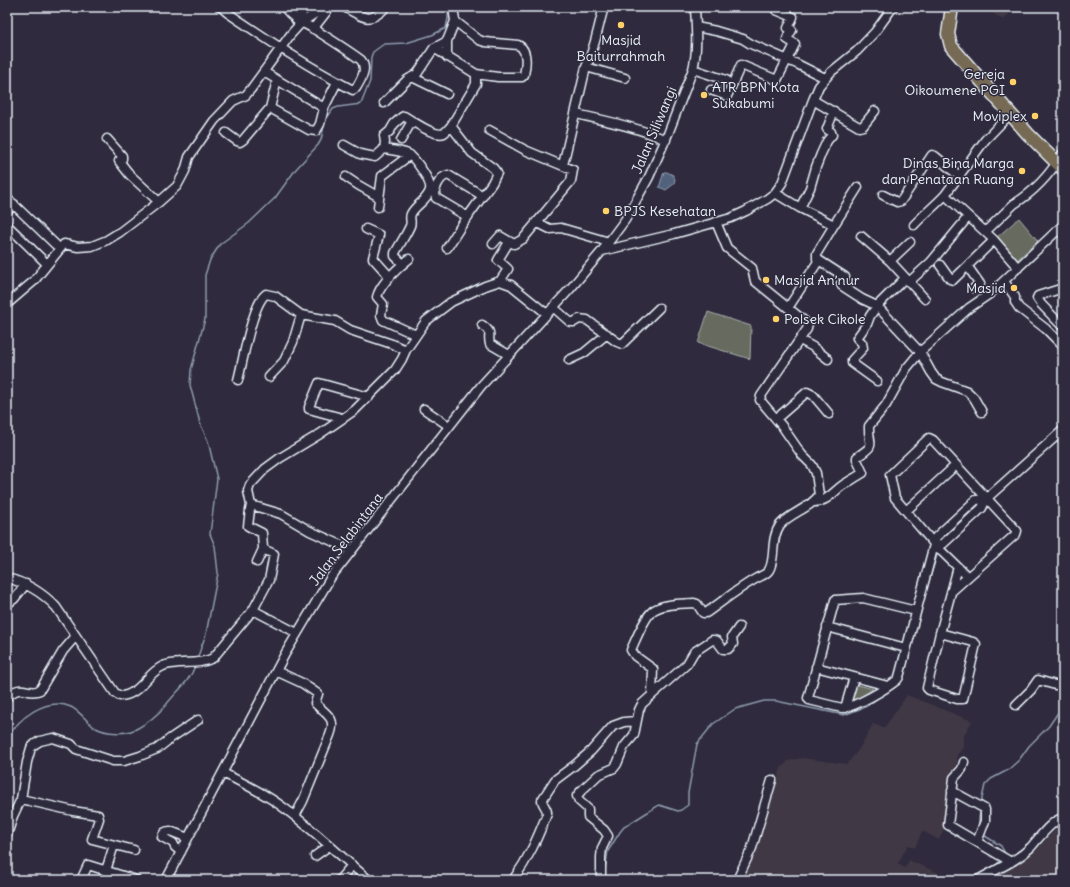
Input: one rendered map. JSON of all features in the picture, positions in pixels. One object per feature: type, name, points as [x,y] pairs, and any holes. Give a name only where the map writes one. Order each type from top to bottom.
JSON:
[{"type":"highway","points":[[952,7],[948,34],[951,46],[1010,114],[1061,162]]},
{"type":"street","points":[[222,7],[228,13],[279,48],[337,82],[351,89],[356,88],[362,79],[364,63],[313,28],[290,16],[284,7]]},
{"type":"street","points":[[7,304],[34,281],[64,244],[78,247],[92,246],[107,240],[120,232],[159,202],[177,186],[185,171],[189,157],[214,121],[233,101],[246,95],[264,72],[307,7]]},
{"type":"street","points":[[299,21],[326,7],[327,11],[313,28]]},
{"type":"street","points":[[344,7],[360,16],[370,18],[376,17],[386,7]]},
{"type":"street","points":[[447,57],[447,41],[455,22],[453,7]]},
{"type":"street","points":[[563,165],[586,67],[591,55],[604,7]]},
{"type":"street","name":"Jalan Siliwangi","points":[[602,251],[625,220],[666,140],[696,58],[695,7]]},
{"type":"street","points":[[711,90],[727,96],[741,65],[776,80],[795,44],[787,39],[792,30],[788,28],[793,17],[776,10],[776,7]]},
{"type":"street","points":[[602,251],[716,222],[746,211],[775,193],[782,183],[813,100],[825,78],[857,51],[875,32],[893,7]]},
{"type":"street","points":[[434,48],[476,74],[498,77],[519,77],[524,75],[525,51],[523,48],[518,45],[485,42],[479,40],[455,22]]},
{"type":"street","points":[[696,27],[743,39],[825,78]]},
{"type":"street","points":[[384,103],[407,80],[421,70],[434,48],[447,41]]},
{"type":"street","points":[[586,67],[626,78]]},
{"type":"street","points":[[693,69],[726,80]]},
{"type":"street","points":[[264,72],[324,108]]},
{"type":"street","points":[[344,145],[360,154],[375,157],[384,149],[384,135],[390,131],[394,124],[404,116],[436,133],[442,134],[451,126],[476,84],[476,74]]},
{"type":"street","points":[[412,77],[447,94]]},
{"type":"street","points":[[476,84],[498,77]]},
{"type":"street","points":[[226,133],[240,142],[270,108],[277,80]]},
{"type":"street","points":[[270,108],[315,132],[318,130],[324,108],[337,82]]},
{"type":"street","points":[[813,100],[859,127],[863,126],[875,111]]},
{"type":"street","points":[[800,208],[810,188],[821,154],[832,135],[827,129],[834,111]]},
{"type":"street","points":[[576,114],[627,126],[666,140]]},
{"type":"street","points":[[914,225],[924,214],[932,209],[945,196],[958,175],[984,140],[1010,114]]},
{"type":"street","points":[[401,140],[412,121]]},
{"type":"street","points":[[447,248],[497,175],[497,171],[472,153],[451,126]]},
{"type":"street","points":[[489,130],[524,150],[573,170],[571,181],[520,242],[514,244],[500,236],[493,244]]},
{"type":"street","points":[[107,139],[122,156],[122,158],[118,161],[159,202]]},
{"type":"street","points":[[384,149],[403,152],[410,155],[428,181],[430,189],[425,198],[412,212],[410,217],[410,225],[395,253],[395,256],[406,261],[390,277],[377,297],[383,304],[381,318],[386,322],[416,335]]},
{"type":"street","points":[[378,207],[382,176],[410,155]]},
{"type":"street","points":[[883,195],[897,202],[901,201],[932,155],[958,175]]},
{"type":"street","points":[[985,232],[1061,162]]},
{"type":"street","points":[[468,217],[436,198],[435,192],[439,182],[448,175],[483,196]]},
{"type":"street","points":[[346,177],[380,197]]},
{"type":"street","points":[[858,187],[816,256],[819,260],[845,277],[841,284],[842,286],[862,299],[877,306],[920,352],[936,379],[966,391],[974,398],[982,412]]},
{"type":"street","points":[[775,193],[800,208],[834,225]]},
{"type":"street","points":[[945,196],[994,240],[1018,268]]},
{"type":"street","points":[[7,198],[60,248]]},
{"type":"street","points":[[7,212],[14,204]]},
{"type":"street","points":[[877,381],[852,362],[863,348],[862,343],[857,337],[867,324],[870,316],[877,306],[907,280],[931,262],[968,218]]},
{"type":"street","points":[[536,222],[550,229],[561,228],[609,242]]},
{"type":"street","points":[[652,695],[653,669],[635,656],[631,650],[651,612],[661,607],[694,603],[698,604],[703,613],[706,613],[768,571],[771,566],[776,533],[780,526],[793,514],[812,502],[819,495],[814,469],[762,403],[760,398],[800,340],[807,329],[808,324],[755,281],[751,266],[727,248],[716,222]]},
{"type":"street","points":[[7,225],[47,264]]},
{"type":"street","points":[[812,502],[821,501],[863,473],[857,457],[866,452],[870,446],[869,426],[886,405],[906,369],[920,352],[969,308],[991,293],[1063,225]]},
{"type":"street","points":[[366,230],[379,235],[373,258],[390,277]]},
{"type":"street","points":[[617,231],[628,244]]},
{"type":"street","points":[[861,236],[890,261],[925,298]]},
{"type":"street","points":[[940,265],[951,280],[956,278],[994,240]]},
{"type":"street","points":[[257,562],[263,549],[262,533],[248,526],[251,505],[248,492],[250,485],[265,469],[355,410],[369,397],[395,370],[406,350],[426,321],[455,299],[500,281],[508,269],[498,260],[509,242]]},
{"type":"street","points":[[890,261],[910,242]]},
{"type":"street","name":"Jalan Selabintana","points":[[166,880],[296,634],[330,577],[481,386],[602,251]]},
{"type":"street","points":[[788,308],[819,260]]},
{"type":"street","points":[[968,267],[980,284]]},
{"type":"street","points":[[1004,280],[1015,297],[1015,302],[1019,308],[1046,329],[1063,346]]},
{"type":"street","points":[[500,281],[511,285],[547,314]]},
{"type":"street","points":[[1063,288],[1038,296],[1037,298],[1040,303],[1063,326]]},
{"type":"street","points":[[238,380],[254,316],[266,294],[275,296],[301,315],[335,321],[350,330],[406,350]]},
{"type":"street","points":[[553,307],[570,322],[574,322],[579,319],[586,320],[616,342],[622,344],[659,308]]},
{"type":"street","points":[[269,377],[284,361],[293,342],[301,315]]},
{"type":"street","points":[[482,325],[489,330],[490,344],[509,355]]},
{"type":"street","points":[[569,360],[584,352],[606,334]]},
{"type":"street","points":[[800,340],[813,347],[828,359]]},
{"type":"street","points":[[342,418],[309,409],[319,383],[369,397]]},
{"type":"street","points":[[776,419],[808,392],[813,395],[829,414]]},
{"type":"street","points":[[424,409],[449,426]]},
{"type":"street","points":[[935,545],[943,544],[982,508],[986,499],[1063,430]]},
{"type":"street","points":[[951,592],[968,577],[1016,534],[1017,531],[933,440],[929,438],[890,476],[894,496],[935,545],[968,577]]},
{"type":"street","points":[[906,511],[956,465]]},
{"type":"street","points":[[251,505],[281,514],[310,531],[352,550]]},
{"type":"street","points":[[916,611],[863,598],[834,601],[808,698],[809,700],[845,708],[858,704],[888,686],[899,677],[935,545]]},
{"type":"street","points":[[7,578],[26,584],[46,597],[56,607],[114,693],[125,696],[137,689],[150,675],[164,666],[205,661],[213,658],[254,610],[268,584],[275,555],[263,549]]},
{"type":"street","points":[[940,633],[976,644],[963,699],[957,699],[927,689],[940,633],[958,567]]},
{"type":"street","points":[[7,604],[14,599],[26,584]]},
{"type":"street","points":[[254,610],[296,634]]},
{"type":"street","points":[[601,880],[602,848],[608,836],[604,830],[588,818],[588,810],[577,799],[577,796],[583,788],[598,775],[614,768],[618,764],[624,747],[634,735],[636,721],[641,706],[687,664],[694,652],[712,640],[717,641],[723,649],[728,649],[733,644],[732,637],[739,627]]},
{"type":"street","points":[[827,627],[906,648]]},
{"type":"street","points":[[7,697],[12,692],[19,689],[34,692],[40,690],[61,654],[75,637]]},
{"type":"street","points":[[816,667],[888,686]]},
{"type":"street","points":[[276,671],[302,683],[318,694],[315,703],[326,713],[333,725],[303,801],[295,816]]},
{"type":"street","points":[[845,708],[854,677]]},
{"type":"street","points":[[1016,705],[1031,690],[1038,680],[1055,685],[1063,684]]},
{"type":"street","points":[[7,835],[13,816],[21,799],[31,748],[40,741],[53,738],[71,744],[76,749],[113,761],[124,761],[158,749],[170,738],[198,720]]},
{"type":"street","points":[[513,880],[528,859],[537,840],[547,814],[547,810],[542,803],[542,800],[555,780],[591,751],[613,726],[624,722],[636,721]]},
{"type":"street","points":[[964,762],[962,769],[954,778],[948,825],[1011,862]]},
{"type":"street","points":[[223,773],[264,794],[295,816],[369,880]]},
{"type":"street","points":[[737,880],[752,848],[772,780]]},
{"type":"street","points":[[952,791],[985,808],[985,821],[977,842]]},
{"type":"street","points":[[21,799],[98,815],[99,819],[92,839],[134,850]]},
{"type":"street","points":[[978,880],[1011,862],[1027,850],[1056,821],[1063,818]]},
{"type":"street","points":[[181,852],[175,848],[173,843],[162,837],[167,831],[170,831],[188,838]]},
{"type":"street","points":[[103,880],[114,845]]},
{"type":"street","points":[[314,856],[329,846]]},
{"type":"street","points":[[81,880],[87,865],[136,880]]},
{"type":"street","points":[[339,880],[352,866]]},
{"type":"shaded area","points":[[984,7],[1020,7],[1014,14],[1010,13],[1003,20]]},
{"type":"shaded area","points":[[907,695],[972,721],[963,737],[964,747],[957,755],[957,763],[951,777],[944,829],[939,840],[922,831],[915,848],[908,845],[898,864],[905,868],[909,860],[952,879],[743,880],[747,872],[781,768],[788,761],[802,758],[847,764],[859,749],[873,724],[884,728]]},
{"type":"shaded area","points":[[1061,824],[1063,824],[1063,880],[994,880],[1035,850]]},
{"type":"green space","points":[[1019,218],[1038,241],[1016,261],[995,239]]},
{"type":"green space","points":[[708,312],[751,326],[750,359],[698,343]]},
{"type":"green space","points":[[854,684],[873,689],[849,704]]},
{"type":"water","points":[[664,172],[673,175],[675,179],[674,184],[666,190],[659,187]]},
{"type":"waterway","points":[[197,659],[206,634],[218,573],[215,546],[210,534],[217,479],[208,441],[200,423],[190,385],[191,370],[205,319],[205,275],[210,260],[220,244],[249,223],[275,198],[296,169],[318,145],[321,140],[325,121],[333,109],[361,104],[370,81],[371,57],[373,52],[384,44],[406,43],[432,35],[446,28],[448,7]]},
{"type":"waterway","points":[[924,597],[938,552]]},
{"type":"waterway","points":[[7,740],[25,717],[34,711],[52,704],[62,704],[71,707],[78,711],[94,727],[104,731],[116,733],[128,732],[142,726],[157,715],[186,682],[195,666]]},
{"type":"waterway","points":[[605,871],[608,851],[624,827],[659,805],[678,811],[688,805],[688,793],[697,744],[713,724],[735,709],[764,701],[776,701],[844,715],[867,706],[888,691]]},
{"type":"waterway","points":[[981,803],[985,785],[991,779],[1008,770],[1019,760],[1029,746],[1049,726],[1063,705]]},
{"type":"waterway","points":[[978,830],[980,810]]},
{"type":"waterway","points":[[982,834],[1001,846],[1006,855],[1005,856]]},
{"type":"waterway","points":[[994,867],[1001,860]]},
{"type":"waterway","points":[[948,880],[955,878],[960,880]]},
{"type":"place","name":"Masjid Baiturrahmah","points":[[621,25]]},
{"type":"place","name":"Gereja Oikoumene PGI","points":[[1013,82]]},
{"type":"place","name":"ATR BPN Kota Sukabumi","points":[[704,95]]},
{"type":"place","name":"Moviplex","points":[[1035,116]]},
{"type":"place","name":"Dinas Bina Marga dan Penataan Ruang","points":[[1022,171]]},
{"type":"place","name":"BPJS Kesehatan","points":[[606,211]]},
{"type":"place","name":"Masjid An’nur","points":[[766,280]]},
{"type":"place","name":"Masjid","points":[[1014,288]]},
{"type":"place","name":"Polsek Cikole","points":[[776,319]]}]
